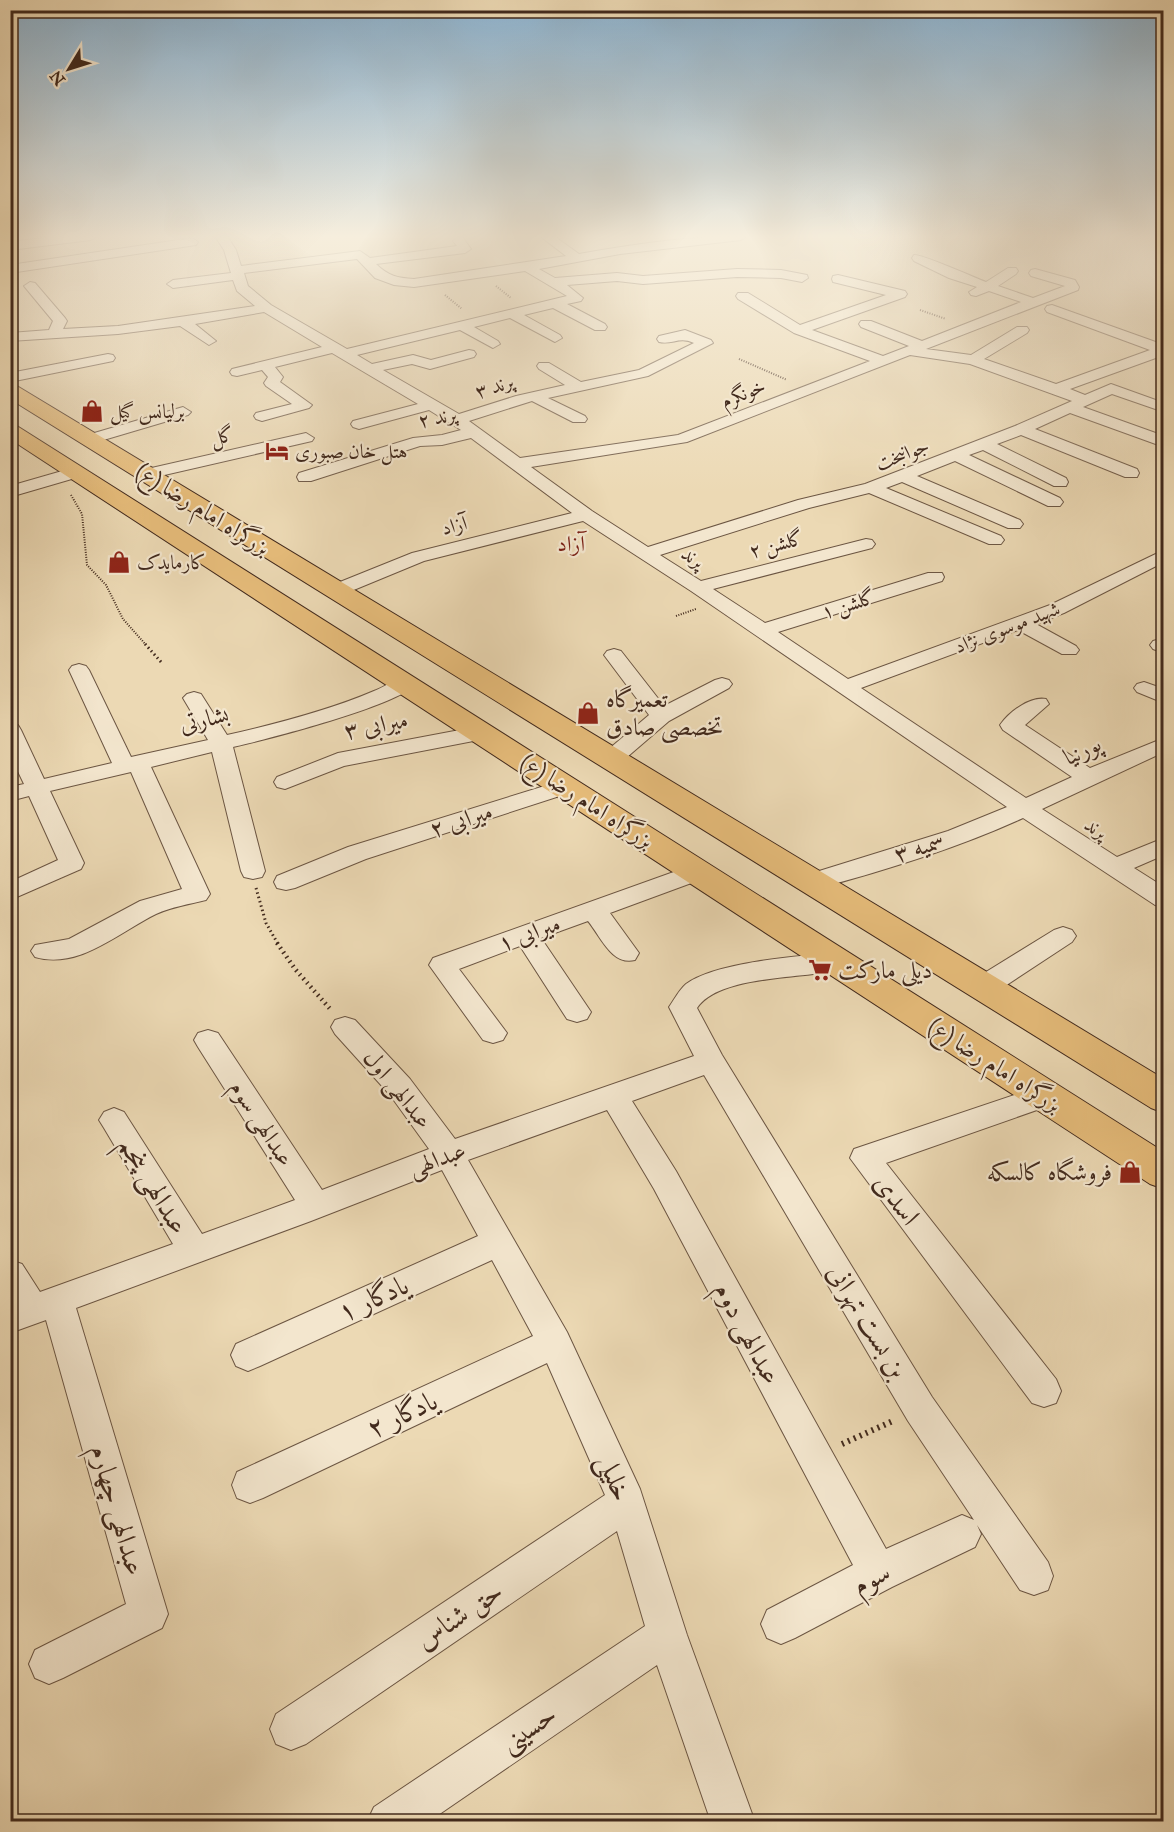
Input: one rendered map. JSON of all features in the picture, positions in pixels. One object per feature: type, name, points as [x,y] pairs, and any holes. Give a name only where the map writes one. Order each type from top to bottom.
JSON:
[{"type":"highway","name":"بزرگراه امام رضا (ع)","points":[[14,382],[90,439],[1164,1098]]},
{"type":"highway","name":"بزرگراه امام رضا (ع)","points":[[10,430],[69,474],[405,684],[1164,1173]]},
{"type":"street","points":[[55,333],[60,321]]},
{"type":"street","points":[[10,337],[146,327],[188,321]]},
{"type":"street","name":"پرند","points":[[289,321],[457,420],[586,515],[698,587],[1024,808],[1164,899]]},
{"type":"street","points":[[237,372],[474,321]]},
{"type":"street","points":[[526,321],[555,338]]},
{"type":"street","points":[[589,321],[600,327]]},
{"type":"street","points":[[786,321],[800,330],[881,360]]},
{"type":"street","points":[[800,330],[824,321]]},
{"type":"street","name":"خونگرم","points":[[516,464],[681,439],[982,321]]},
{"type":"street","points":[[1086,321],[1164,350]]},
{"type":"street","points":[[179,323],[209,341]]},
{"type":"street","points":[[866,324],[920,345]]},
{"type":"street","points":[[461,325],[493,344]]},
{"type":"street","points":[[146,327],[157,339]]},
{"type":"street","name":"پرند ۳","points":[[457,420],[533,396],[643,374],[706,343],[692,330],[664,339]]},
{"type":"street","points":[[973,360],[1022,330]]},
{"type":"street","points":[[1057,388],[1164,350]]},
{"type":"street","points":[[905,351],[973,360],[1057,388],[1078,404],[1164,442]]},
{"type":"street","points":[[371,369],[413,359],[430,365],[469,354]]},
{"type":"street","points":[[10,363],[14,382],[108,358]]},
{"type":"street","points":[[262,416],[304,405],[271,383],[276,377],[266,365]]},
{"type":"street","points":[[544,366],[576,386]]},
{"type":"street","points":[[1024,377],[1039,370]]},
{"type":"street","name":"جوانبخت","points":[[646,553],[804,504],[871,488],[1021,429],[1111,389],[1164,408]]},
{"type":"street","points":[[533,396],[579,419]]},
{"type":"street","points":[[358,424],[431,405]]},
{"type":"street","points":[[90,439],[183,412]]},
{"type":"street","points":[[1021,429],[1131,473]]},
{"type":"street","name":"پرند ۲","points":[[305,477],[419,441],[442,440],[474,432]]},
{"type":"street","name":"گل","points":[[147,474],[306,438]]},
{"type":"street","points":[[984,444],[1060,482]]},
{"type":"street","points":[[956,455],[1054,502]]},
{"type":"street","points":[[10,492],[69,474]]},
{"type":"street","points":[[903,476],[1014,524]]},
{"type":"street","points":[[871,488],[995,540]]},
{"type":"street","name":"آزاد","points":[[336,590],[418,557],[586,515]]},
{"type":"street","name":"گلشن ۲","points":[[698,587],[866,544]]},
{"type":"street","name":"شهید موسوی نژاد","points":[[846,687],[1057,609],[1164,555]]},
{"type":"street","name":"گلشن ۱","points":[[761,631],[935,577]]},
{"type":"street","points":[[1020,623],[1070,650]]},
{"type":"street","points":[[614,655],[661,716]]},
{"type":"street","points":[[44,951],[74,948],[149,907],[197,894],[131,764],[79,670]]},
{"type":"street","name":"بشارتی","points":[[10,794],[281,729],[381,696],[405,684]]},
{"type":"street","points":[[611,759],[661,716],[722,684]]},
{"type":"street","points":[[1144,688],[1164,697]]},
{"type":"street","points":[[194,698],[221,742],[253,871]]},
{"type":"street","points":[[1038,704],[1011,725],[1088,777]]},
{"type":"street","points":[[10,730],[72,863],[10,892]]},
{"type":"street","name":"میرابی ۳","points":[[285,782],[338,760],[481,733]]},
{"type":"street","name":"پورنیا","points":[[1024,808],[1164,744]]},
{"type":"street","name":"میرابی ۲","points":[[286,882],[357,853],[564,787]]},
{"type":"street","name":"سمیه ۳","points":[[812,882],[974,830],[1024,808]]},
{"type":"street","points":[[1115,867],[1164,846]]},
{"type":"street","name":"میرابی ۱","points":[[493,1033],[442,964],[696,872]]},
{"type":"street","points":[[592,909],[626,953]]},
{"type":"street","points":[[525,934],[577,1012]]},
{"type":"street","points":[[776,968],[793,935]]},
{"type":"street","points":[[983,987],[1063,936]]},
{"type":"street","points":[[711,1061],[683,1007],[695,990],[776,968],[836,962]]},
{"type":"street","name":"عبدالهی اول","points":[[345,1027],[400,1087],[449,1154]]},
{"type":"street","name":"عبدالهی سوم","points":[[208,1040],[316,1206]]},
{"type":"street","name":"عبدالهی","points":[[33,1309],[316,1206],[449,1154],[711,1061]]},
{"type":"street","name":"بن بست تهرانی","points":[[711,1061],[920,1409],[1034,1575]]},
{"type":"street","name":"عبدالهی دوم","points":[[614,1096],[665,1180],[878,1573]]},
{"type":"street","name":"اسدی","points":[[1044,1096],[866,1158],[1044,1391]]},
{"type":"street","name":"عبدالهی پنجم","points":[[114,1120],[194,1250]]},
{"type":"street","name":"خلیلی","points":[[449,1154],[555,1343],[627,1502],[667,1635],[733,1821]]},
{"type":"street","name":"یادگار ۱","points":[[248,1354],[498,1242]]},
{"type":"street","points":[[10,1274],[33,1309]]},
{"type":"street","name":"عبدالهی چهارم","points":[[33,1309],[148,1614],[50,1664]]},
{"type":"street","name":"یادگار ۲","points":[[250,1485],[555,1343]]},
{"type":"street","name":"حق شناس","points":[[291,1729],[627,1502]]},
{"type":"street","name":"سوم","points":[[781,1624],[878,1573],[962,1534]]},
{"type":"street","name":"حسینی","points":[[389,1821],[667,1635]]},
{"type":"path","points":[[739,359],[810,388]]},
{"type":"path","points":[[69,474],[82,514],[87,565],[106,585],[123,619],[162,663]]},
{"type":"path","points":[[253,871],[258,904],[285,957],[345,1027]]},
{"type":"path","points":[[815,1457],[920,1409]]},
{"type":"place","name":"برلیانس گیل","points":[[92,411]]},
{"type":"place","name":"هتل خان صبوری","points":[[277,451]]},
{"type":"place","name":"کارمایدک","points":[[119,562]]},
{"type":"place","name":"تعمیرگاه تخصصی صادق","points":[[588,713]]},
{"type":"place","name":"دیلی مارکت","points":[[820,970]]},
{"type":"place","name":"فروشگاه کالسکه","points":[[1130,1172]]},
{"type":"district","name":"آزاد","points":[[571,543]]}]
